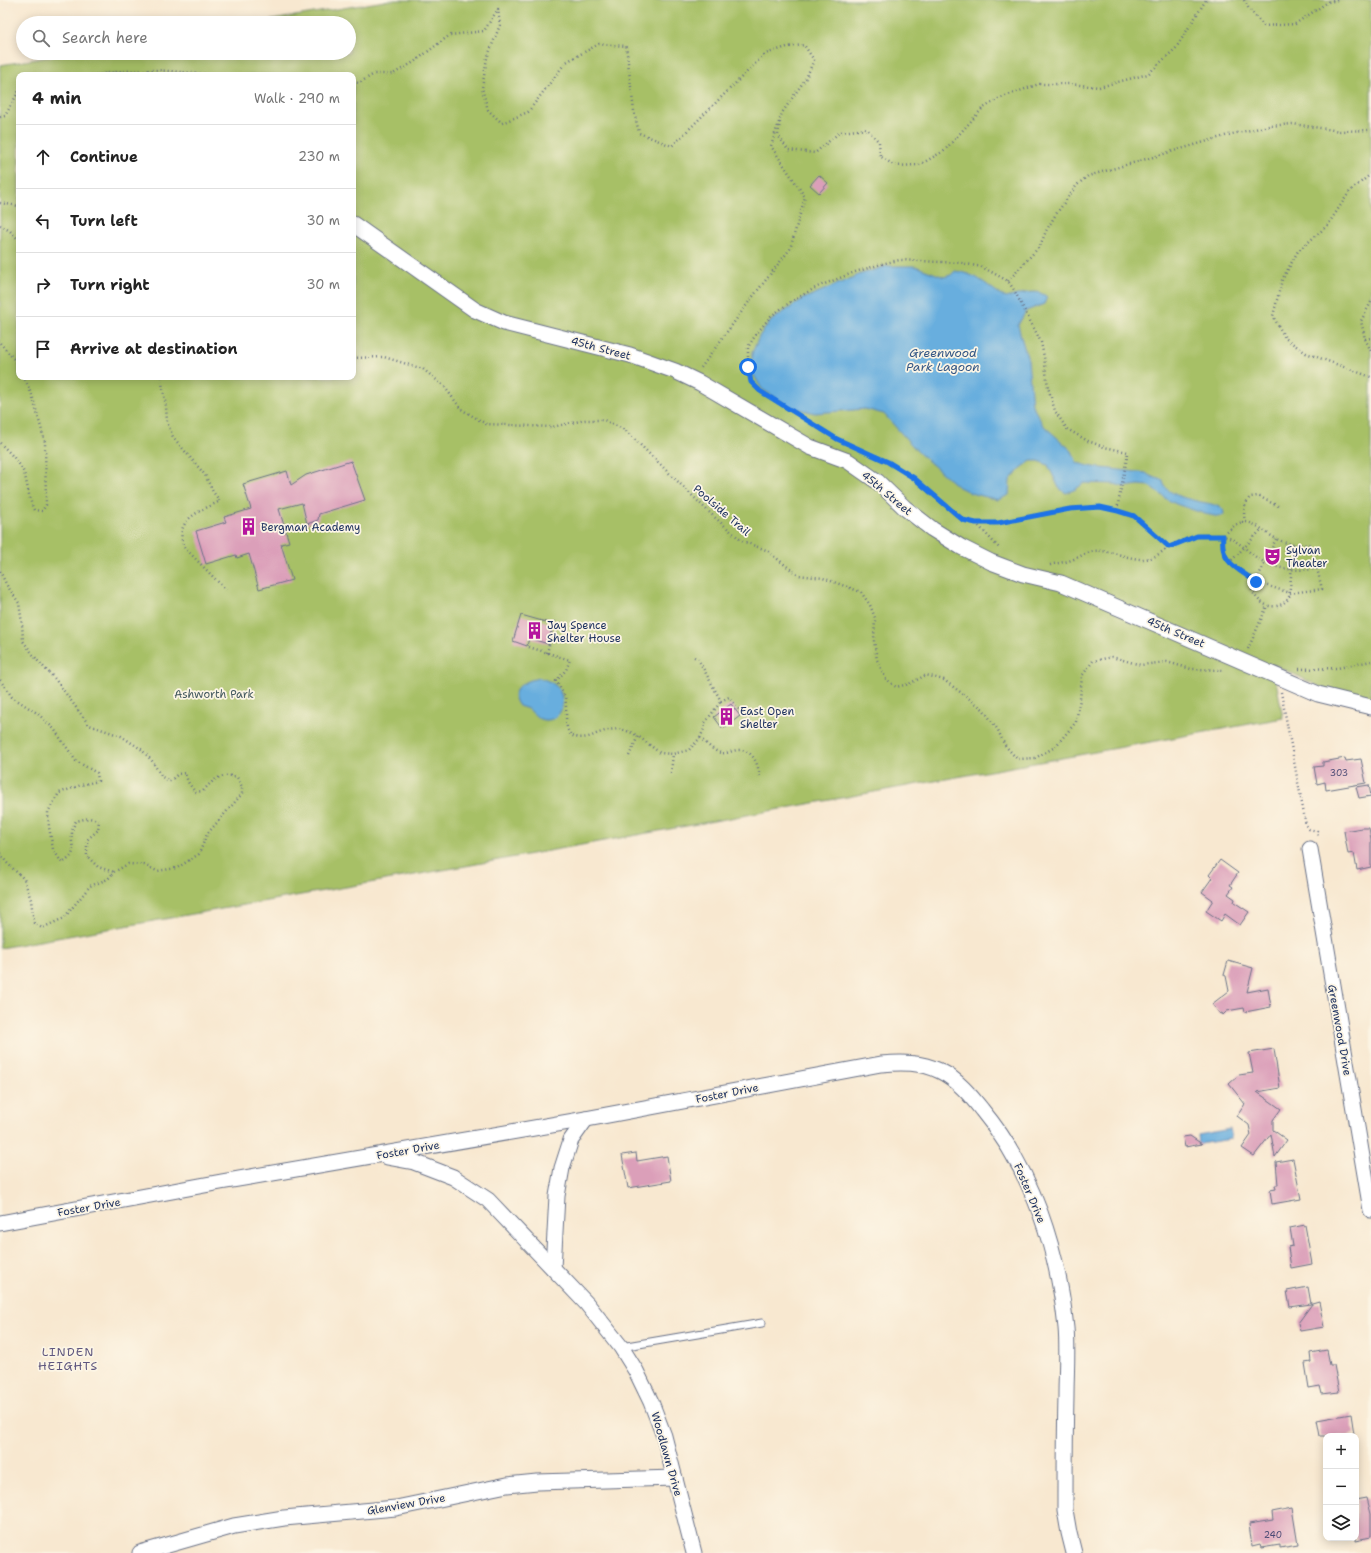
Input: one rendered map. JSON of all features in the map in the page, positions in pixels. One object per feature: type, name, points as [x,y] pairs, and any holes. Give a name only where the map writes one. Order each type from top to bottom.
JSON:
[{"type":"street","name":"45th Street","points":[[356,226],[475,310],[504,323],[630,356],[675,371],[810,448],[848,461],[878,482],[905,508],[927,525],[961,547],[991,562],[1023,574],[1061,583],[1288,675],[1318,694],[1343,702],[1371,707]]},
{"type":"street","name":"Greenwood Drive","points":[[1314,844],[1371,1210]]},
{"type":"street","name":"Foster Drive","points":[[0,1223],[221,1182],[586,1119],[881,1064],[906,1062],[924,1065],[941,1072],[956,1082],[976,1102],[995,1125],[1011,1150],[1037,1205],[1051,1246],[1061,1287],[1066,1329],[1065,1510],[1074,1553]]},
{"type":"street","points":[[553,1268],[557,1196],[562,1168],[571,1140],[586,1119]]},
{"type":"street","name":"Woodlawn Drive","points":[[378,1155],[414,1162],[453,1177],[488,1200],[587,1304],[622,1346],[651,1402],[664,1436],[694,1553]]},
{"type":"street","name":"Glenview Drive","points":[[140,1553],[234,1526],[284,1518],[396,1508],[507,1485],[537,1482],[675,1478]]},
{"type":"lane","points":[[622,1346],[762,1323]]},
{"type":"path","points":[[782,113],[778,135],[788,150],[815,153],[840,132],[867,129],[879,142],[880,156],[895,166],[919,165],[944,151],[982,109],[1000,98],[1039,84],[1070,84],[1099,87],[1148,74],[1176,48],[1206,0]]},
{"type":"path","points":[[1244,0],[1249,9],[1264,26],[1295,24],[1328,2],[1338,0]]},
{"type":"path","points":[[356,82],[359,83],[374,74],[393,74],[414,62],[450,35],[484,32],[498,9],[500,25],[487,58],[482,88],[488,110],[502,122],[528,112],[566,62],[599,44],[626,46],[634,111],[639,133],[672,146],[765,54],[787,47],[804,45],[814,60],[806,78],[782,113],[771,146],[805,197],[790,250],[751,299],[693,380]]},
{"type":"path","points":[[123,72],[156,70],[181,72]]},
{"type":"path","points":[[0,117],[6,116],[16,97]]},
{"type":"path","points":[[1008,281],[1040,246],[1046,231],[1056,214],[1078,185],[1088,176],[1232,134],[1269,126],[1293,124],[1340,131],[1371,130]]},
{"type":"path","points":[[1371,174],[1350,191],[1327,226],[1298,251],[1282,280],[1273,316],[1285,338],[1306,353],[1371,377]]},
{"type":"path","points":[[0,203],[16,206]]},
{"type":"path","points":[[0,225],[16,237]]},
{"type":"path","points":[[1117,510],[1128,452],[1088,442],[1067,429],[1055,411],[1048,387],[1041,342],[1030,320],[1008,281],[982,267],[961,263],[900,260],[855,272],[830,282],[792,301],[771,316],[757,332],[748,346],[748,367],[751,382],[760,391],[837,439],[888,462],[914,478],[963,520],[976,523],[998,523],[1070,509],[1100,507],[1117,510],[1134,516],[1169,547]]},
{"type":"path","points":[[1371,302],[1361,321],[1365,339],[1371,351]]},
{"type":"path","points":[[1365,339],[1371,338]]},
{"type":"path","points":[[0,343],[16,362]]},
{"type":"path","name":"Poolside Trail","points":[[356,358],[384,358],[423,369],[444,386],[461,409],[486,424],[552,427],[585,420],[604,420],[625,430],[711,514],[742,541],[766,550],[798,575],[823,578],[861,592],[870,605],[875,618],[874,641],[877,660],[886,679],[896,687],[909,684],[926,675],[944,680],[983,709],[998,730],[1004,744],[1018,759],[1035,758],[1055,747],[1076,722],[1082,676],[1093,661],[1112,658],[1141,665],[1167,662],[1191,669],[1222,670],[1229,672]]},
{"type":"path","points":[[0,443],[17,462],[24,474],[30,502],[34,510],[42,511],[46,505],[44,442],[32,396],[25,380]]},
{"type":"path","points":[[162,380],[166,406],[166,422],[173,437],[196,463],[220,501],[190,516],[184,525],[182,540],[184,546],[226,590]]},
{"type":"path","points":[[1245,522],[1245,504],[1250,497],[1258,496],[1278,506]]},
{"type":"path","points":[[1245,522],[1258,526],[1262,529],[1276,539],[1294,544],[1311,544],[1322,589],[1290,593],[1256,582],[1229,563],[1222,548],[1223,536],[1234,525],[1245,522]]},
{"type":"path","points":[[976,523],[1000,549],[1006,552]]},
{"type":"path","points":[[1229,563],[1262,529]]},
{"type":"path","points":[[1044,566],[1068,561],[1093,552],[1108,552],[1144,559],[1156,556],[1169,547],[1197,536],[1223,536],[1244,547],[1265,563],[1291,571],[1317,569]]},
{"type":"path","points":[[1276,539],[1252,590],[1260,601],[1267,606],[1284,604],[1289,598],[1294,544]]},
{"type":"path","points":[[0,571],[6,584],[19,603],[23,641],[38,661],[55,679],[89,725],[121,736],[141,749],[152,761],[162,777],[170,781],[178,774],[185,772],[188,782],[195,792],[203,791],[212,781],[227,775],[237,778],[242,787],[242,794],[207,834],[199,854],[177,868],[157,871],[144,865],[128,864],[114,872],[108,879],[90,886],[64,918],[42,928],[34,923],[31,900],[24,879],[6,862],[0,853]]},
{"type":"path","points":[[1247,651],[1267,606]]},
{"type":"path","points":[[547,653],[556,621]]},
{"type":"path","points":[[529,647],[570,660],[566,670],[556,681],[561,687],[565,697],[566,724],[568,732],[574,736],[582,738],[614,729],[623,729],[638,736],[660,752],[673,754],[689,750],[700,738],[704,729],[704,723],[721,701],[729,697],[740,711]]},
{"type":"path","points":[[694,657],[698,658],[721,701]]},
{"type":"path","points":[[1314,844],[1317,831],[1306,825],[1281,695],[1288,675],[1338,668],[1371,661]]},
{"type":"path","points":[[0,680],[12,697],[37,713],[54,729],[76,760],[97,773],[98,780],[59,793],[48,812],[53,849],[58,858],[62,863],[70,859],[74,848],[72,834],[76,821],[89,818],[99,820],[98,830],[87,840],[87,856],[98,867],[114,872]]},
{"type":"path","points":[[629,756],[638,736]]},
{"type":"path","points":[[700,738],[716,751],[722,753],[740,750],[749,752],[755,760],[760,777]]},
{"type":"path","points":[[671,773],[673,754]]},
{"type":"green space","name":"Ashworth Park","points":[[391,0],[1371,0],[1371,699],[1324,689],[1273,664],[1283,718],[460,867],[0,948],[0,65],[30,60],[356,60],[356,16],[296,16]]},
{"type":"water","name":"Greenwood Park Lagoon","points":[[887,266],[915,266],[944,277],[951,275],[955,271],[964,273],[977,278],[1006,298],[1033,292],[1043,294],[1047,297],[1044,304],[1026,311],[1018,325],[1028,360],[1032,405],[1043,425],[1072,451],[1077,463],[1093,467],[1146,473],[1163,481],[1165,486],[1176,495],[1191,500],[1216,505],[1223,509],[1224,514],[1220,517],[1205,514],[1176,504],[1168,500],[1150,486],[1139,485],[1124,487],[1115,484],[1084,483],[1076,489],[1066,493],[1059,488],[1048,465],[1039,461],[1031,461],[1020,469],[1010,480],[1009,495],[998,500],[971,493],[957,486],[919,453],[884,414],[865,409],[815,413],[791,407],[762,389],[752,372],[752,353],[760,335],[772,320],[803,299],[861,274]]},
{"type":"water","points":[[540,678],[549,681],[556,686],[562,697],[562,708],[556,717],[550,720],[539,718],[528,709],[519,706],[516,700],[516,690],[519,686]]},
{"type":"water","points":[[1230,1129],[1231,1139],[1199,1144],[1198,1135]]},
{"type":"building","points":[[819,175],[828,183],[819,193],[810,185]]},
{"type":"building","name":"Bergman Academy","points":[[351,461],[365,500],[319,514],[318,520],[307,524],[302,503],[279,509],[289,542],[281,544],[292,580],[259,589],[249,554],[237,558],[236,555],[206,564],[196,531],[226,522],[224,517],[251,509],[243,484],[287,471],[291,485],[306,475]]},
{"type":"building","name":"Jay Spence Shelter House","points":[[521,615],[553,624],[548,644],[529,638],[527,646],[513,641]]},
{"type":"building","name":"East Open Shelter","points":[[731,704],[740,716],[723,729],[714,717]]},
{"type":"building","points":[[1345,758],[1346,761],[1361,759],[1366,783],[1326,790],[1325,782],[1317,784],[1314,767],[1323,766],[1323,762]]},
{"type":"building","points":[[1369,785],[1371,796],[1359,798],[1356,787]]},
{"type":"building","points":[[1369,828],[1371,839],[1371,867],[1357,870],[1354,853],[1348,854],[1344,831]]},
{"type":"building","points":[[1220,860],[1238,873],[1230,885],[1233,887],[1228,894],[1235,899],[1234,902],[1249,912],[1240,925],[1225,914],[1221,921],[1206,911],[1213,900],[1202,892],[1212,878],[1209,875]]},
{"type":"building","points":[[1228,961],[1253,968],[1247,992],[1268,988],[1271,1007],[1245,1012],[1244,1008],[1227,1011],[1223,1015],[1222,1013],[1220,1014],[1212,1004],[1229,991],[1226,976],[1224,975]]},
{"type":"building","points":[[1274,1049],[1280,1088],[1257,1092],[1281,1109],[1273,1120],[1273,1130],[1287,1140],[1275,1157],[1271,1134],[1254,1156],[1242,1148],[1251,1135],[1249,1125],[1237,1116],[1245,1104],[1229,1084],[1239,1075],[1253,1073],[1249,1053]]},
{"type":"building","points":[[1190,1136],[1202,1144],[1185,1147],[1183,1137]]},
{"type":"building","points":[[636,1153],[637,1161],[667,1156],[671,1181],[628,1188],[622,1155]]},
{"type":"building","points":[[1293,1159],[1301,1199],[1272,1204],[1270,1190],[1276,1189],[1275,1185],[1278,1185],[1276,1162]]},
{"type":"building","points":[[1305,1225],[1312,1264],[1291,1268],[1288,1247],[1293,1246],[1290,1228]]},
{"type":"building","points":[[1308,1287],[1311,1304],[1290,1307],[1287,1291]]},
{"type":"building","points":[[1319,1302],[1324,1327],[1300,1331],[1298,1323],[1312,1304]]},
{"type":"building","points":[[1327,1350],[1330,1365],[1334,1365],[1339,1392],[1322,1394],[1320,1386],[1309,1388],[1305,1363],[1311,1362],[1310,1353]]},
{"type":"building","points":[[1351,1414],[1354,1433],[1323,1433],[1323,1436],[1320,1436],[1317,1420]]},
{"type":"building","points":[[1367,1498],[1371,1514],[1371,1537],[1359,1539],[1359,1505],[1359,1499]]},
{"type":"building","points":[[1292,1508],[1298,1545],[1280,1548],[1280,1545],[1261,1548],[1260,1545],[1252,1547],[1249,1524],[1273,1520],[1272,1512]]},
{"type":"place","name":"Bergman Academy","points":[[248,527]]},
{"type":"place","name":"Sylvan Theater","points":[[1273,556]]},
{"type":"place","name":"Jay Spence Shelter House","points":[[534,631]]},
{"type":"place","name":"East Open Shelter","points":[[727,717]]},
{"type":"district","name":"LINDEN HEIGHTS","points":[[68,1359]]},
{"type":"route","points":[[748,367],[751,382],[760,391],[837,439],[888,462],[914,478],[963,520],[976,523],[998,523],[1070,509],[1100,507],[1117,510],[1134,516],[1169,547],[1197,536],[1223,536],[1222,548],[1229,563],[1256,582]]}]
